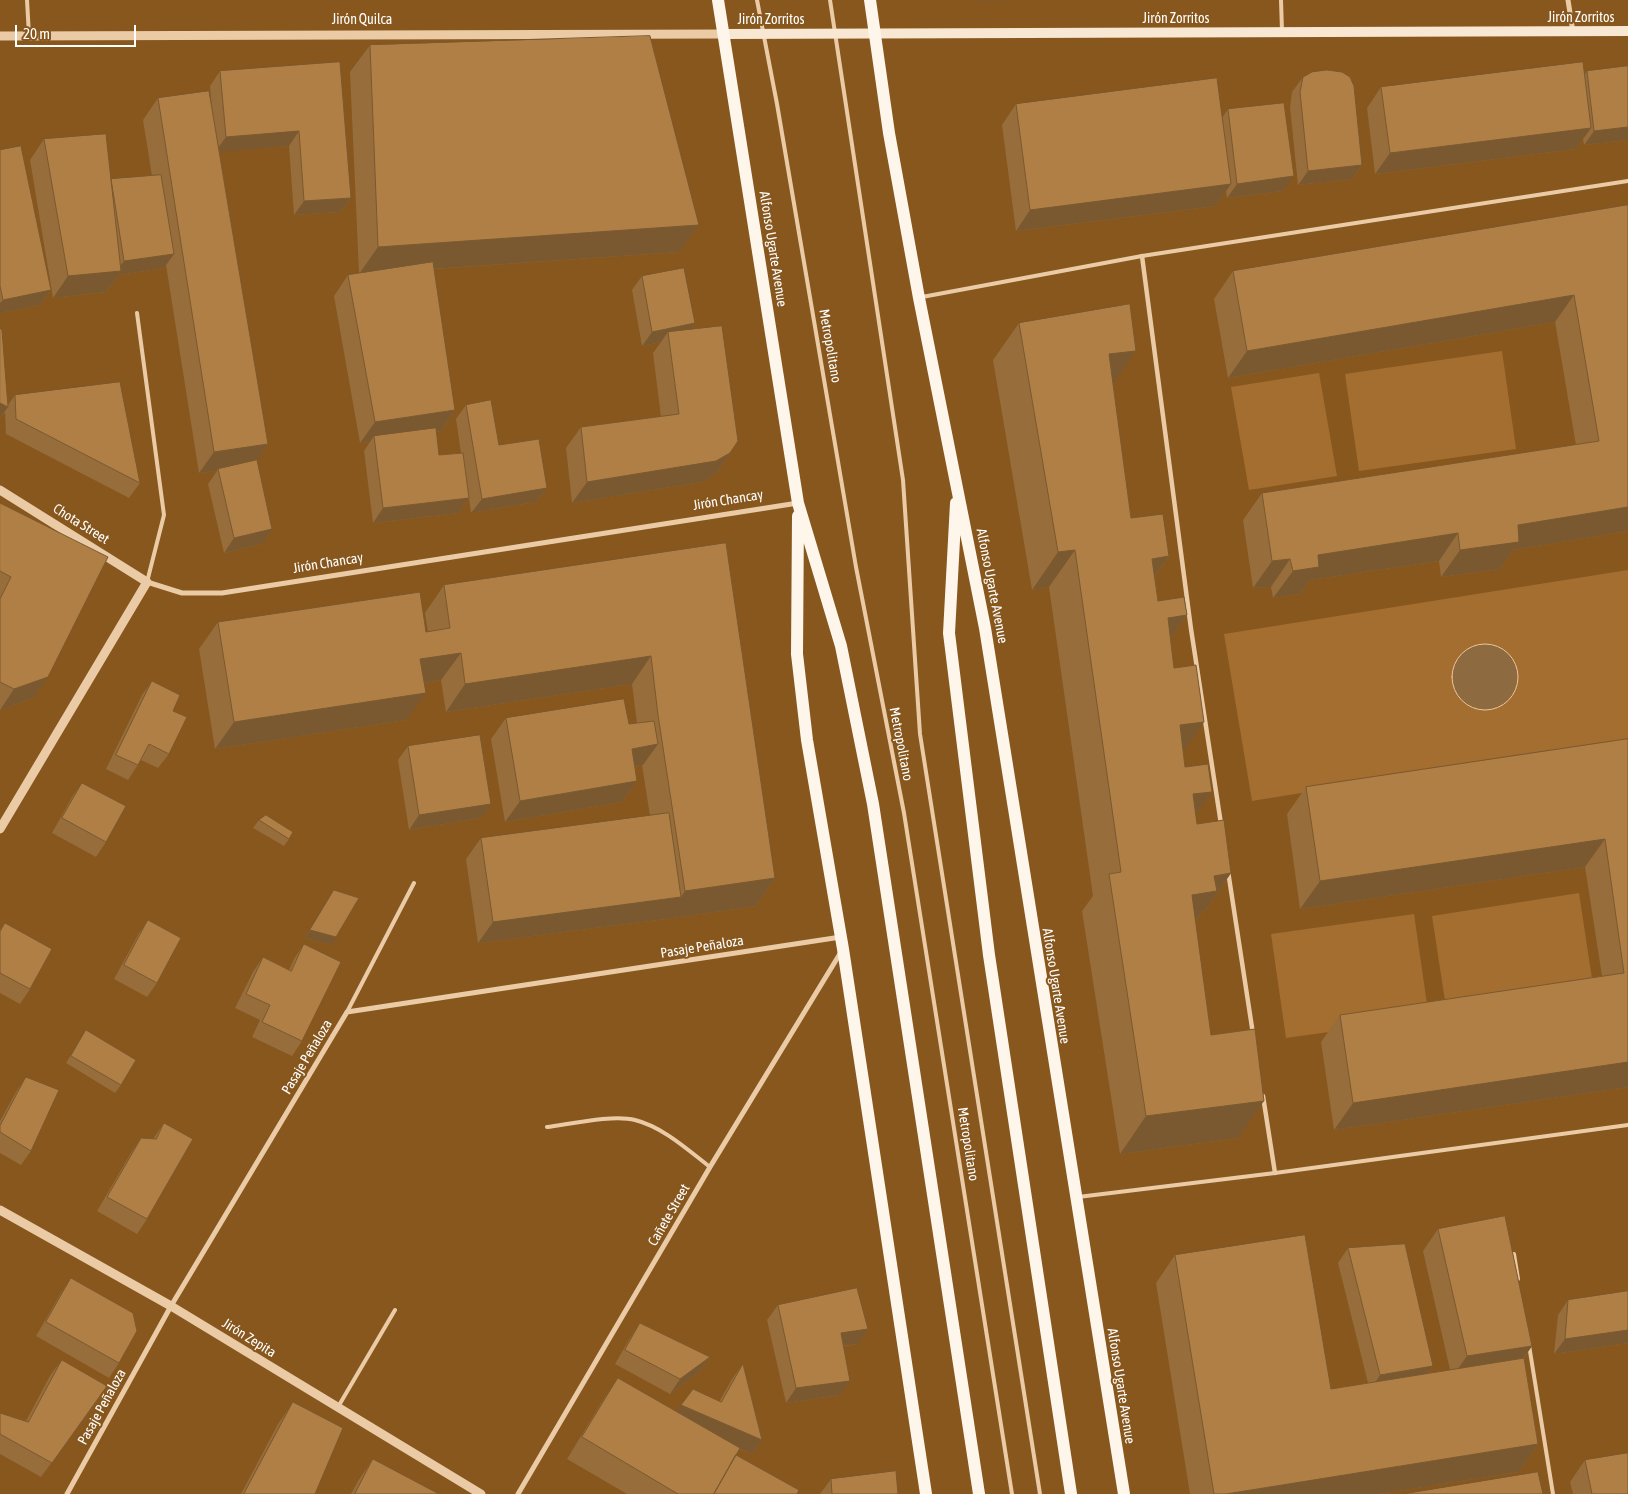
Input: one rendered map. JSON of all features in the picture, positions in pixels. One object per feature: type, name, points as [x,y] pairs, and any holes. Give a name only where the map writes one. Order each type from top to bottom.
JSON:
[{"type":"main road","name":"Alfonso Ugarte Avenue","points":[[718,0],[798,503],[841,646],[873,804],[979,1494]]},
{"type":"main road","name":"Alfonso Ugarte Avenue","points":[[870,0],[889,133],[985,628],[1074,1197],[1124,1494]]},
{"type":"main road","name":"Jirón Zorritos","points":[[724,34],[1628,31]]},
{"type":"main road","name":"Alfonso Ugarte Avenue","points":[[957,484],[949,633],[989,955],[1071,1494]]},
{"type":"main road","name":"Alfonso Ugarte Avenue","points":[[798,503],[797,654],[807,740],[842,943],[926,1494]]},
{"type":"street","points":[[1568,0],[1573,32]]},
{"type":"street","name":"Jirón Quilca","points":[[0,36],[29,34],[724,34]]},
{"type":"street","points":[[1142,256],[1191,629],[1221,827]]},
{"type":"street","name":"Chota Street","points":[[0,490],[147,582]]},
{"type":"street","name":"Jirón Chancay","points":[[147,582],[182,593],[222,593],[798,503]]},
{"type":"street","points":[[0,829],[147,582]]},
{"type":"street","points":[[1227,864],[1254,1037]]},
{"type":"street","name":"Pasaje Peñaloza","points":[[67,1494],[171,1306],[347,1012],[842,943]]},
{"type":"street","name":"Cañete Street","points":[[518,1494],[842,943]]},
{"type":"street","points":[[1261,1086],[1274,1173]]},
{"type":"street","name":"Jirón Zepita","points":[[0,1210],[171,1306],[337,1409],[481,1494]]},
{"type":"lane","points":[[27,0],[29,34]]},
{"type":"lane","name":"Metropolitano","points":[[757,0],[859,586],[904,813],[1012,1494]]},
{"type":"lane","name":"Metropolitano","points":[[830,0],[903,480],[920,734],[1040,1494]]},
{"type":"lane","points":[[1281,0],[1282,33]]},
{"type":"lane","points":[[920,298],[1142,256],[1628,181]]},
{"type":"lane","points":[[137,313],[164,515],[147,582]]},
{"type":"lane","points":[[347,1012],[414,883]]},
{"type":"lane","points":[[547,1127],[622,1118],[636,1120],[662,1131],[710,1167]]},
{"type":"lane","points":[[1074,1197],[1274,1173],[1628,1125]]},
{"type":"lane","points":[[1514,1254],[1518,1283]]},
{"type":"lane","points":[[337,1409],[395,1310]]},
{"type":"lane","points":[[1528,1340],[1553,1494]]},
{"type":"shaded area","points":[[1502,351],[1516,449],[1359,471],[1345,374]]},
{"type":"shaded area","points":[[1319,373],[1337,476],[1249,490],[1231,387]]},
{"type":"shaded area","points":[[1628,570],[1628,740],[1252,801],[1224,634]]},
{"type":"shaded area","points":[[1478,644],[1492,644],[1504,649],[1513,658],[1518,670],[1516,690],[1509,701],[1492,710],[1478,710],[1466,705],[1457,696],[1452,684],[1452,670],[1457,658],[1466,649]]},
{"type":"shaded area","points":[[1579,893],[1594,992],[1447,1014],[1432,916]]},
{"type":"shaded area","points":[[1414,914],[1429,1018],[1286,1038],[1271,934]]},
{"type":"building","points":[[650,36],[699,225],[378,247],[370,45]]},
{"type":"building","points":[[340,62],[351,198],[304,201],[299,131],[226,137],[220,71]]},
{"type":"building","points":[[1583,62],[1591,128],[1390,153],[1381,87]]},
{"type":"building","points":[[1628,66],[1628,127],[1594,131],[1587,71]]},
{"type":"building","points":[[1327,70],[1342,72],[1350,77],[1354,86],[1362,165],[1308,171],[1300,92],[1303,77],[1312,72]]},
{"type":"building","points":[[1217,78],[1231,184],[1030,210],[1016,104]]},
{"type":"building","points":[[209,91],[268,444],[214,452],[158,98]]},
{"type":"building","points":[[1284,103],[1294,176],[1237,184],[1228,109]]},
{"type":"building","points":[[106,134],[121,271],[68,276],[44,139]]},
{"type":"building","points":[[21,146],[51,290],[3,300],[0,286],[0,150]]},
{"type":"building","points":[[161,175],[174,254],[124,261],[111,179]]},
{"type":"building","points":[[1628,205],[1628,507],[1518,525],[1519,542],[1460,550],[1458,533],[1318,555],[1319,567],[1293,571],[1290,559],[1272,561],[1262,493],[1599,441],[1574,295],[1247,351],[1233,271]]},
{"type":"building","points":[[433,262],[455,410],[375,422],[348,275]]},
{"type":"building","points":[[684,268],[695,323],[652,332],[642,276]]},
{"type":"building","points":[[1130,304],[1136,351],[1109,354],[1131,518],[1163,514],[1169,556],[1152,559],[1158,601],[1184,597],[1187,615],[1168,618],[1174,668],[1196,665],[1204,722],[1180,725],[1185,767],[1208,764],[1212,792],[1193,794],[1197,824],[1224,820],[1231,873],[1214,876],[1217,891],[1192,895],[1211,1035],[1255,1029],[1264,1101],[1146,1116],[1109,874],[1121,872],[1075,550],[1058,552],[1019,323]]},
{"type":"building","points":[[722,326],[738,441],[730,453],[716,461],[587,482],[581,427],[679,414],[668,332]]},
{"type":"building","points":[[0,328],[2,330],[8,407],[0,403]]},
{"type":"building","points":[[120,382],[140,483],[16,419],[15,395]]},
{"type":"building","points":[[491,400],[499,445],[539,439],[547,488],[482,499],[466,405]]},
{"type":"building","points":[[436,428],[439,455],[463,453],[469,498],[383,508],[374,436]]},
{"type":"building","points":[[257,460],[272,529],[234,538],[218,469]]},
{"type":"building","points":[[0,503],[108,557],[48,677],[14,689],[0,682],[0,599],[11,577],[0,571]]},
{"type":"building","points":[[726,543],[775,878],[685,891],[658,715],[651,656],[465,684],[461,653],[420,659],[426,693],[234,722],[218,622],[420,592],[426,632],[450,628],[444,585]]},
{"type":"building","points":[[152,681],[180,695],[173,711],[187,717],[169,754],[149,744],[138,765],[116,755]]},
{"type":"building","points":[[624,699],[629,724],[654,721],[658,744],[632,749],[637,781],[520,801],[506,718]]},
{"type":"building","points":[[480,735],[491,804],[419,815],[408,746]]},
{"type":"building","points":[[1628,739],[1628,1062],[1353,1103],[1340,1015],[1624,973],[1605,839],[1320,881],[1306,787]]},
{"type":"building","points":[[82,783],[126,806],[106,842],[62,818]]},
{"type":"building","points":[[669,813],[681,897],[493,922],[481,838]]},
{"type":"building","points":[[266,815],[293,832],[289,839],[259,820]]},
{"type":"building","points":[[334,890],[359,898],[336,937],[310,930]]},
{"type":"building","points":[[148,920],[181,938],[157,983],[124,965]]},
{"type":"building","points":[[5,923],[52,949],[30,989],[0,973],[0,932]]},
{"type":"building","points":[[304,944],[341,962],[302,1041],[262,1022],[270,1005],[246,994],[263,957],[291,971]]},
{"type":"building","points":[[86,1030],[136,1060],[121,1085],[71,1056]]},
{"type":"building","points":[[26,1077],[59,1090],[31,1151],[0,1132],[0,1126]]},
{"type":"building","points":[[164,1123],[193,1139],[147,1219],[107,1197],[141,1138],[156,1139]]},
{"type":"building","points":[[1505,1216],[1532,1346],[1467,1356],[1438,1229]]},
{"type":"building","points":[[1305,1235],[1331,1389],[1524,1358],[1538,1444],[1226,1494],[1214,1494],[1175,1255]]},
{"type":"building","points":[[1405,1244],[1433,1366],[1380,1375],[1348,1248]]},
{"type":"building","points":[[71,1278],[133,1313],[137,1331],[119,1363],[46,1322]]},
{"type":"building","points":[[857,1288],[868,1329],[841,1333],[850,1381],[796,1388],[778,1305]]},
{"type":"building","points":[[1628,1291],[1628,1330],[1565,1339],[1568,1300]]},
{"type":"building","points":[[640,1323],[710,1357],[680,1379],[625,1350]]},
{"type":"building","points":[[62,1360],[107,1386],[52,1463],[0,1434],[0,1413],[28,1422]]},
{"type":"building","points":[[743,1364],[762,1440],[681,1405],[693,1389],[721,1402]]},
{"type":"building","points":[[618,1378],[740,1448],[714,1494],[678,1494],[582,1437]]},
{"type":"building","points":[[293,1402],[343,1428],[315,1494],[244,1494]]},
{"type":"building","points":[[1628,1453],[1628,1494],[1592,1494],[1585,1460]]},
{"type":"building","points":[[736,1455],[799,1490],[797,1494],[714,1494]]},
{"type":"building","points":[[373,1459],[439,1494],[355,1494]]},
{"type":"building","points":[[896,1471],[898,1494],[832,1494],[831,1479]]},
{"type":"building","points":[[1538,1472],[1543,1494],[1403,1494]]}]
